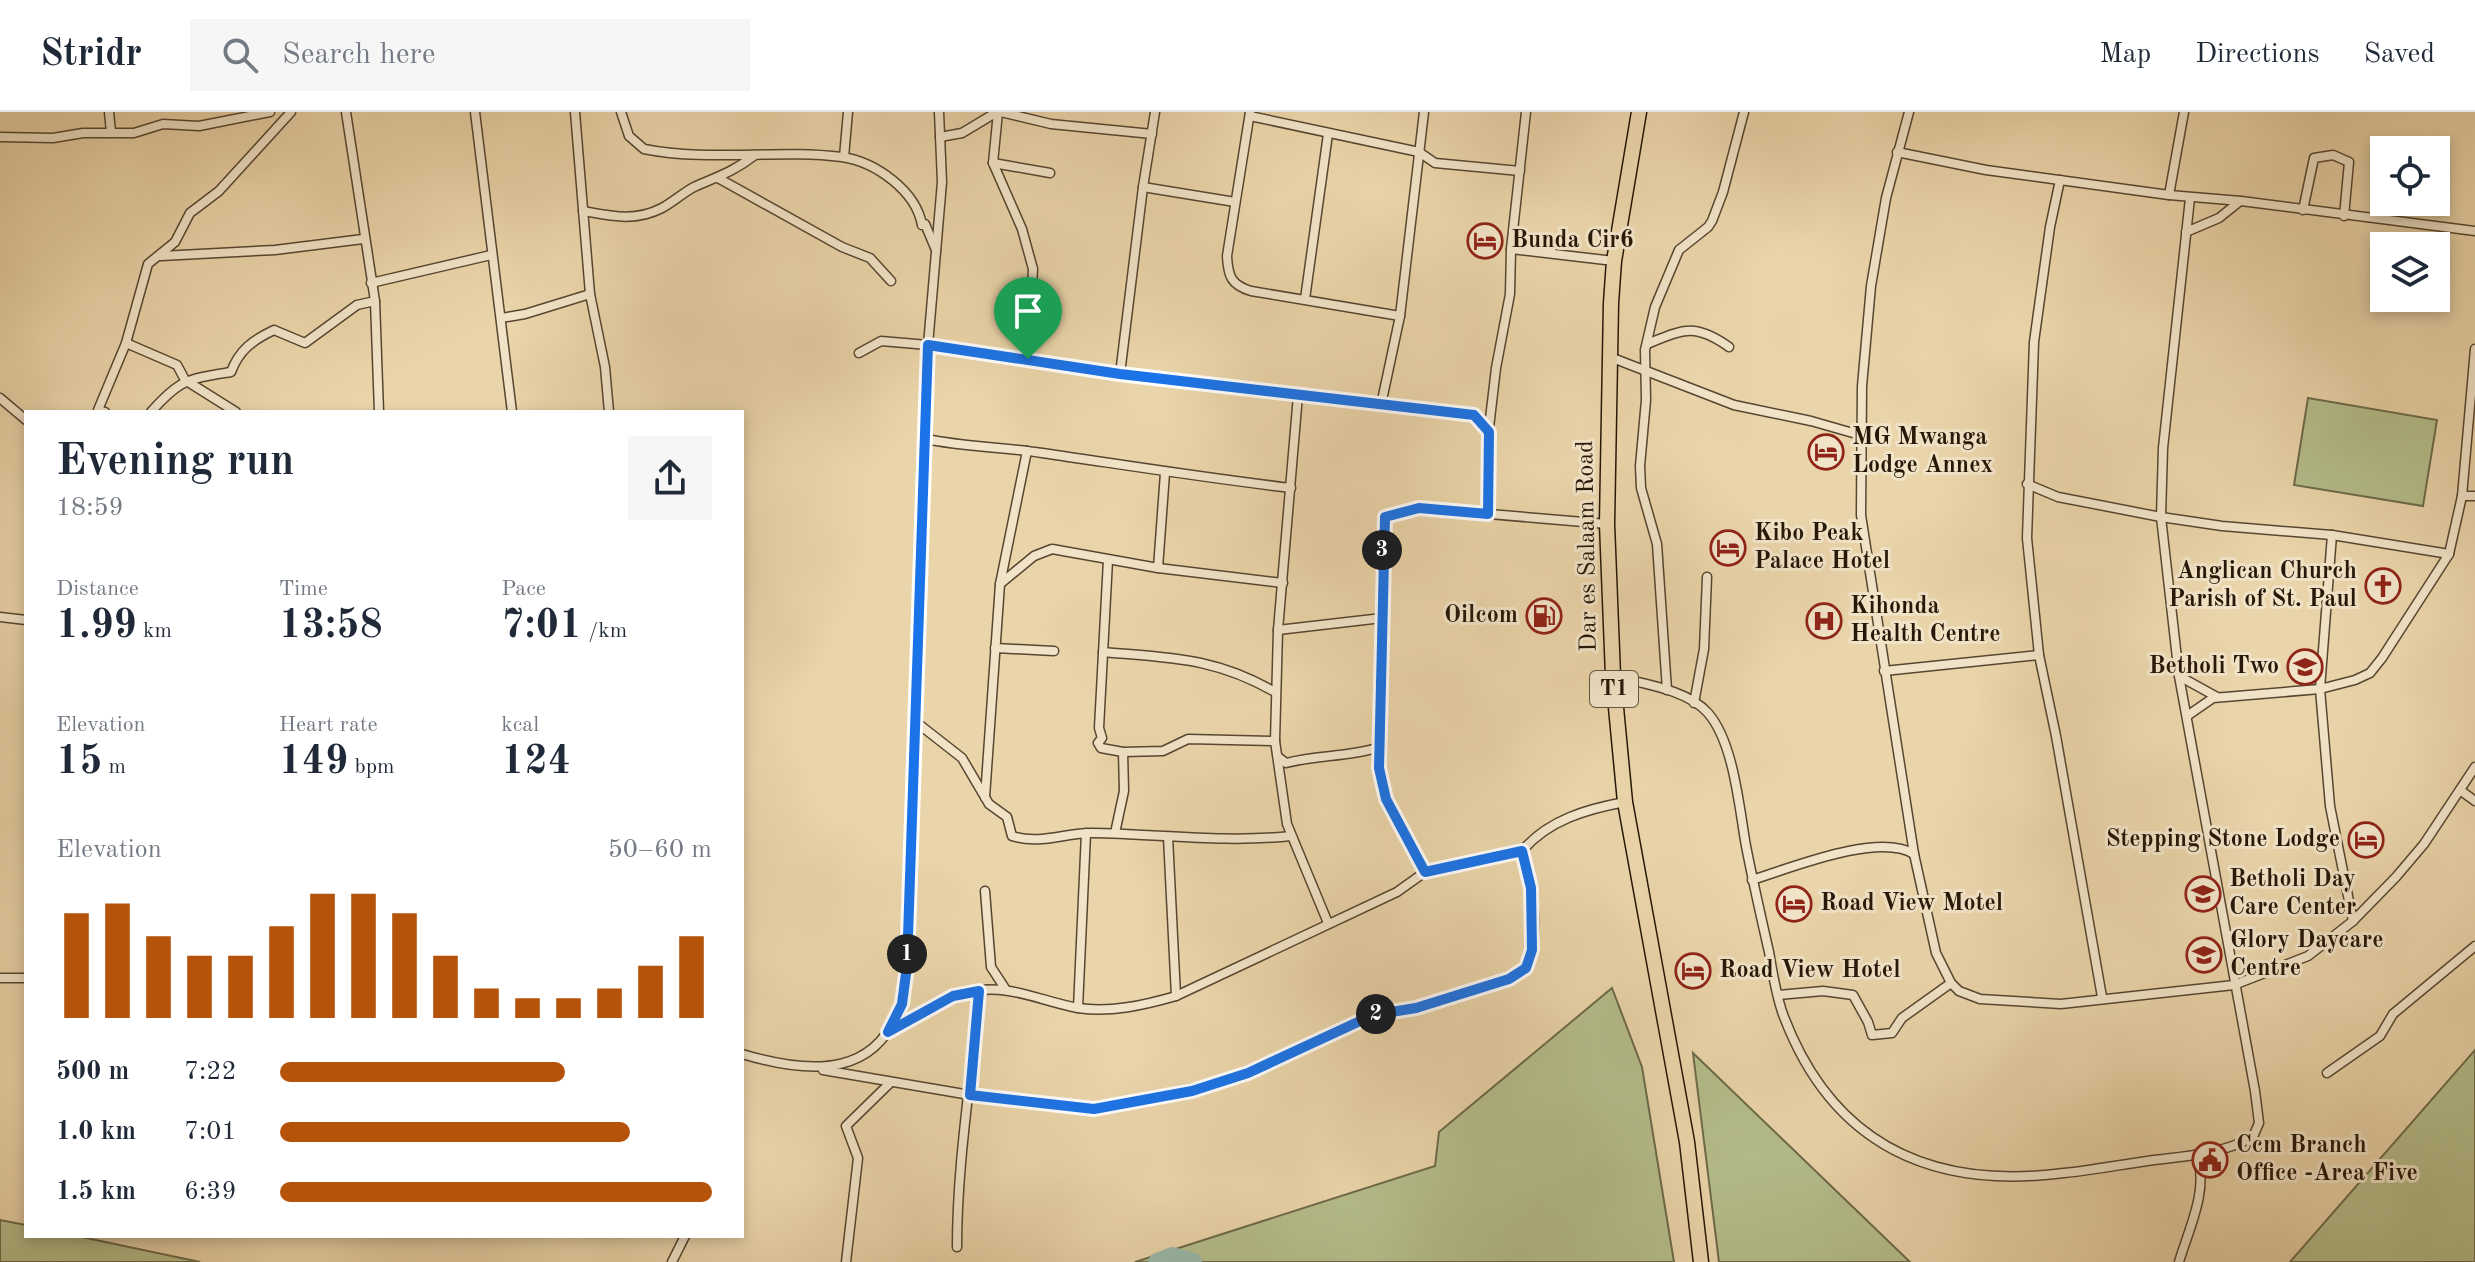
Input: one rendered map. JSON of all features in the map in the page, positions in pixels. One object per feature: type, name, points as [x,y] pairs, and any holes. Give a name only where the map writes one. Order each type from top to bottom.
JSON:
[{"type":"highway","name":"Dar es Salaam Road","points":[[1639,112],[1614,261],[1609,357],[1607,524],[1613,676],[1625,802],[1684,1126],[1701,1262]]},
{"type":"street","points":[[109,112],[111,132]]},
{"type":"street","points":[[161,112],[163,124]]},
{"type":"street","points":[[0,137],[53,138],[83,133],[134,133],[163,124],[199,126],[270,112]]},
{"type":"street","points":[[98,410],[126,343],[148,264],[175,242],[190,213],[219,191],[291,112]]},
{"type":"street","points":[[346,112],[363,239],[375,301],[379,410]]},
{"type":"street","points":[[475,112],[512,410]]},
{"type":"street","points":[[575,112],[590,294],[605,367],[609,410]]},
{"type":"street","points":[[621,112],[629,136],[644,149],[844,157],[876,168],[904,190],[919,211],[922,225],[925,224],[937,252]]},
{"type":"street","points":[[844,157],[848,112]]},
{"type":"street","points":[[888,1032],[902,1004],[907,966],[928,345],[942,182],[939,112]]},
{"type":"street","points":[[940,137],[962,133],[999,112],[1051,124],[1152,134]]},
{"type":"street","points":[[999,112],[993,163],[1019,222],[1032,263],[1028,359]]},
{"type":"street","points":[[1120,374],[1155,112]]},
{"type":"street","points":[[1381,405],[1400,316],[1424,112]]},
{"type":"street","points":[[1488,514],[1489,432],[1496,368],[1510,294],[1511,249],[1526,112]]},
{"type":"street","points":[[1667,690],[1657,544],[1641,488],[1646,400],[1643,369],[1655,307],[1679,250],[1712,221],[1744,112]]},
{"type":"street","points":[[1909,112],[1897,152],[1871,286],[1860,435],[1862,533],[1914,854],[1936,953],[1951,983],[1969,996],[2048,1005],[2234,985],[2308,956],[2353,921],[2424,844],[2475,767]]},
{"type":"street","points":[[2169,195],[2184,112]]},
{"type":"street","points":[[1400,316],[1251,291],[1229,277],[1227,256],[1250,114],[1328,134],[1419,152],[1435,163],[1520,171]]},
{"type":"street","points":[[1305,299],[1328,134]]},
{"type":"street","points":[[1897,152],[2190,198],[2239,201],[2475,231]]},
{"type":"street","points":[[583,211],[623,218],[641,216],[662,208],[693,188],[731,173],[756,154]]},
{"type":"street","points":[[2303,210],[2314,158],[2333,155],[2349,162],[2344,216]]},
{"type":"street","points":[[993,163],[1050,173]]},
{"type":"street","points":[[718,178],[842,247],[870,258],[891,281]]},
{"type":"street","points":[[2060,180],[2050,227],[2034,342],[2027,538],[2039,655],[2102,997]]},
{"type":"street","points":[[1143,187],[1235,202]]},
{"type":"street","points":[[1613,676],[1667,690],[1694,703],[1712,719],[1727,753],[1778,995],[1799,1053],[1839,1108],[1866,1135],[1916,1161],[1982,1175],[2039,1176],[2197,1157],[2253,1137],[2258,1130],[2255,1091],[2179,676],[2161,517],[2163,448],[2190,198]]},
{"type":"street","points":[[2186,232],[2219,218],[2239,201]]},
{"type":"street","points":[[159,256],[275,250],[363,239]]},
{"type":"street","points":[[1511,249],[1614,261]]},
{"type":"street","points":[[371,283],[491,255]]},
{"type":"street","points":[[501,318],[590,294]]},
{"type":"street","points":[[153,410],[168,392],[185,380],[231,372],[237,354],[274,330],[305,343],[357,305],[375,301]]},
{"type":"street","points":[[1647,344],[1675,333],[1699,329],[1729,347]]},
{"type":"street","points":[[859,353],[881,341],[928,345],[1120,374],[1474,415],[1489,432]]},
{"type":"street","points":[[126,343],[177,365],[185,380],[233,410]]},
{"type":"street","points":[[2187,716],[2201,704],[2218,697],[2320,689],[2370,673],[2449,554],[2462,496],[2475,349]]},
{"type":"street","points":[[1609,357],[1734,405],[1860,435]]},
{"type":"street","points":[[1298,395],[1278,630],[1275,741],[1284,810],[1291,836],[1328,923]]},
{"type":"street","points":[[0,398],[24,418]]},
{"type":"street","points":[[926,439],[965,447],[1027,451],[1165,473],[1291,488]]},
{"type":"street","points":[[985,798],[1000,584],[1027,451]]},
{"type":"street","points":[[1158,568],[1165,473]]},
{"type":"street","points":[[2027,484],[2058,497],[2161,517],[2222,526],[2332,535],[2449,554]]},
{"type":"street","points":[[2462,496],[2475,496]]},
{"type":"street","points":[[1425,872],[1386,799],[1377,748],[1385,517],[1419,508],[1607,524]]},
{"type":"street","points":[[2332,535],[2320,689],[2330,806],[2353,921]]},
{"type":"street","points":[[1000,584],[1034,556],[1052,549],[1158,568],[1283,583]]},
{"type":"street","points":[[1108,560],[1099,728],[1102,738],[1098,743],[1101,748],[1123,752],[1163,751],[1188,739],[1275,741]]},
{"type":"street","points":[[1694,703],[1704,649],[1707,577]]},
{"type":"street","points":[[0,617],[24,620]]},
{"type":"street","points":[[1278,630],[1382,618]]},
{"type":"street","points":[[995,648],[1054,651]]},
{"type":"street","points":[[1103,652],[1208,662],[1251,678],[1275,692]]},
{"type":"street","points":[[1884,671],[2039,655]]},
{"type":"street","points":[[2179,676],[2218,697]]},
{"type":"street","points":[[916,722],[962,758],[985,798],[997,812],[1007,817],[1012,836],[1028,841],[1086,833],[1254,840],[1291,836]]},
{"type":"street","points":[[1278,757],[1286,763],[1316,756],[1356,755],[1377,748]]},
{"type":"street","points":[[1115,833],[1124,791],[1123,752]]},
{"type":"street","points":[[2460,790],[2475,801]]},
{"type":"street","points":[[818,1069],[858,1058],[888,1032],[953,996],[1006,990],[1078,1008],[1137,1006],[1176,996],[1397,892],[1425,872],[1522,851],[1531,841],[1571,815],[1625,802]]},
{"type":"street","points":[[1078,1008],[1086,833]]},
{"type":"street","points":[[1168,837],[1176,996]]},
{"type":"street","points":[[1752,880],[1832,855],[1897,847],[1914,854]]},
{"type":"street","points":[[744,1055],[787,1067],[818,1069],[970,1095],[1094,1109],[1192,1091],[1248,1073],[1373,1015],[1416,1008],[1509,979],[1526,968],[1532,950],[1531,888],[1522,851]]},
{"type":"street","points":[[985,891],[991,967],[1006,990]]},
{"type":"street","points":[[2327,1073],[2380,1036],[2393,1014],[2475,946]]},
{"type":"street","points":[[0,978],[24,978]]},
{"type":"street","points":[[1778,995],[1823,991],[1853,995],[1872,1035],[1892,1033],[1902,1018],[1951,983]]},
{"type":"street","points":[[957,1247],[958,1187],[979,991]]},
{"type":"street","points":[[846,1262],[858,1158],[846,1126],[891,1082]]},
{"type":"street","points":[[2179,1262],[2197,1204],[2201,1167],[2197,1157]]},
{"type":"street","points":[[672,1262],[684,1238]]},
{"type":"green space","points":[[2308,398],[2437,420],[2423,506],[2294,485]]},
{"type":"green space","points":[[1612,988],[1642,1067],[1674,1262],[1135,1262],[1435,1166],[1439,1132]]},
{"type":"green space","points":[[2475,1050],[2475,1262],[2290,1262]]},
{"type":"green space","points":[[1693,1053],[1910,1262],[1719,1262]]},
{"type":"green space","points":[[0,1220],[24,1225],[24,1238],[86,1238],[200,1262],[0,1262]]},
{"type":"waterway","points":[[1157,1262],[1172,1256],[1193,1262]]},
{"type":"place","name":"Bunda Cir6","points":[[1485,241]]},
{"type":"place","name":"MG Mwanga Lodge Annex","points":[[1826,452]]},
{"type":"place","name":"Kibo Peak Palace Hotel","points":[[1728,548]]},
{"type":"place","name":"Anglican Church Parish of St. Paul","points":[[2383,586]]},
{"type":"place","name":"Oilcom","points":[[1544,616]]},
{"type":"place","name":"Kihonda Health Centre","points":[[1824,621]]},
{"type":"place","name":"Betholi Two","points":[[2305,667]]},
{"type":"place","name":"Stepping Stone Lodge","points":[[2366,840]]},
{"type":"place","name":"Betholi Day Care Center","points":[[2203,894]]},
{"type":"place","name":"Road View Motel","points":[[1794,904]]},
{"type":"place","name":"Glory Daycare Centre","points":[[2204,955]]},
{"type":"place","name":"Road View Hotel","points":[[1693,971]]},
{"type":"place","name":"Ccm Branch Office -Area Five","points":[[2210,1160]]},
{"type":"route","points":[[928,345],[1028,359],[1120,374],[1474,415],[1489,432],[1488,514],[1419,508],[1385,517],[1382,530],[1382,654],[1377,748],[1386,799],[1425,872],[1522,851],[1531,888],[1533,939],[1529,961],[1519,974],[1404,1012],[1373,1015],[1220,1083],[1094,1109],[970,1095],[979,991],[953,996],[888,1032],[902,1004],[907,966],[928,345]]}]
